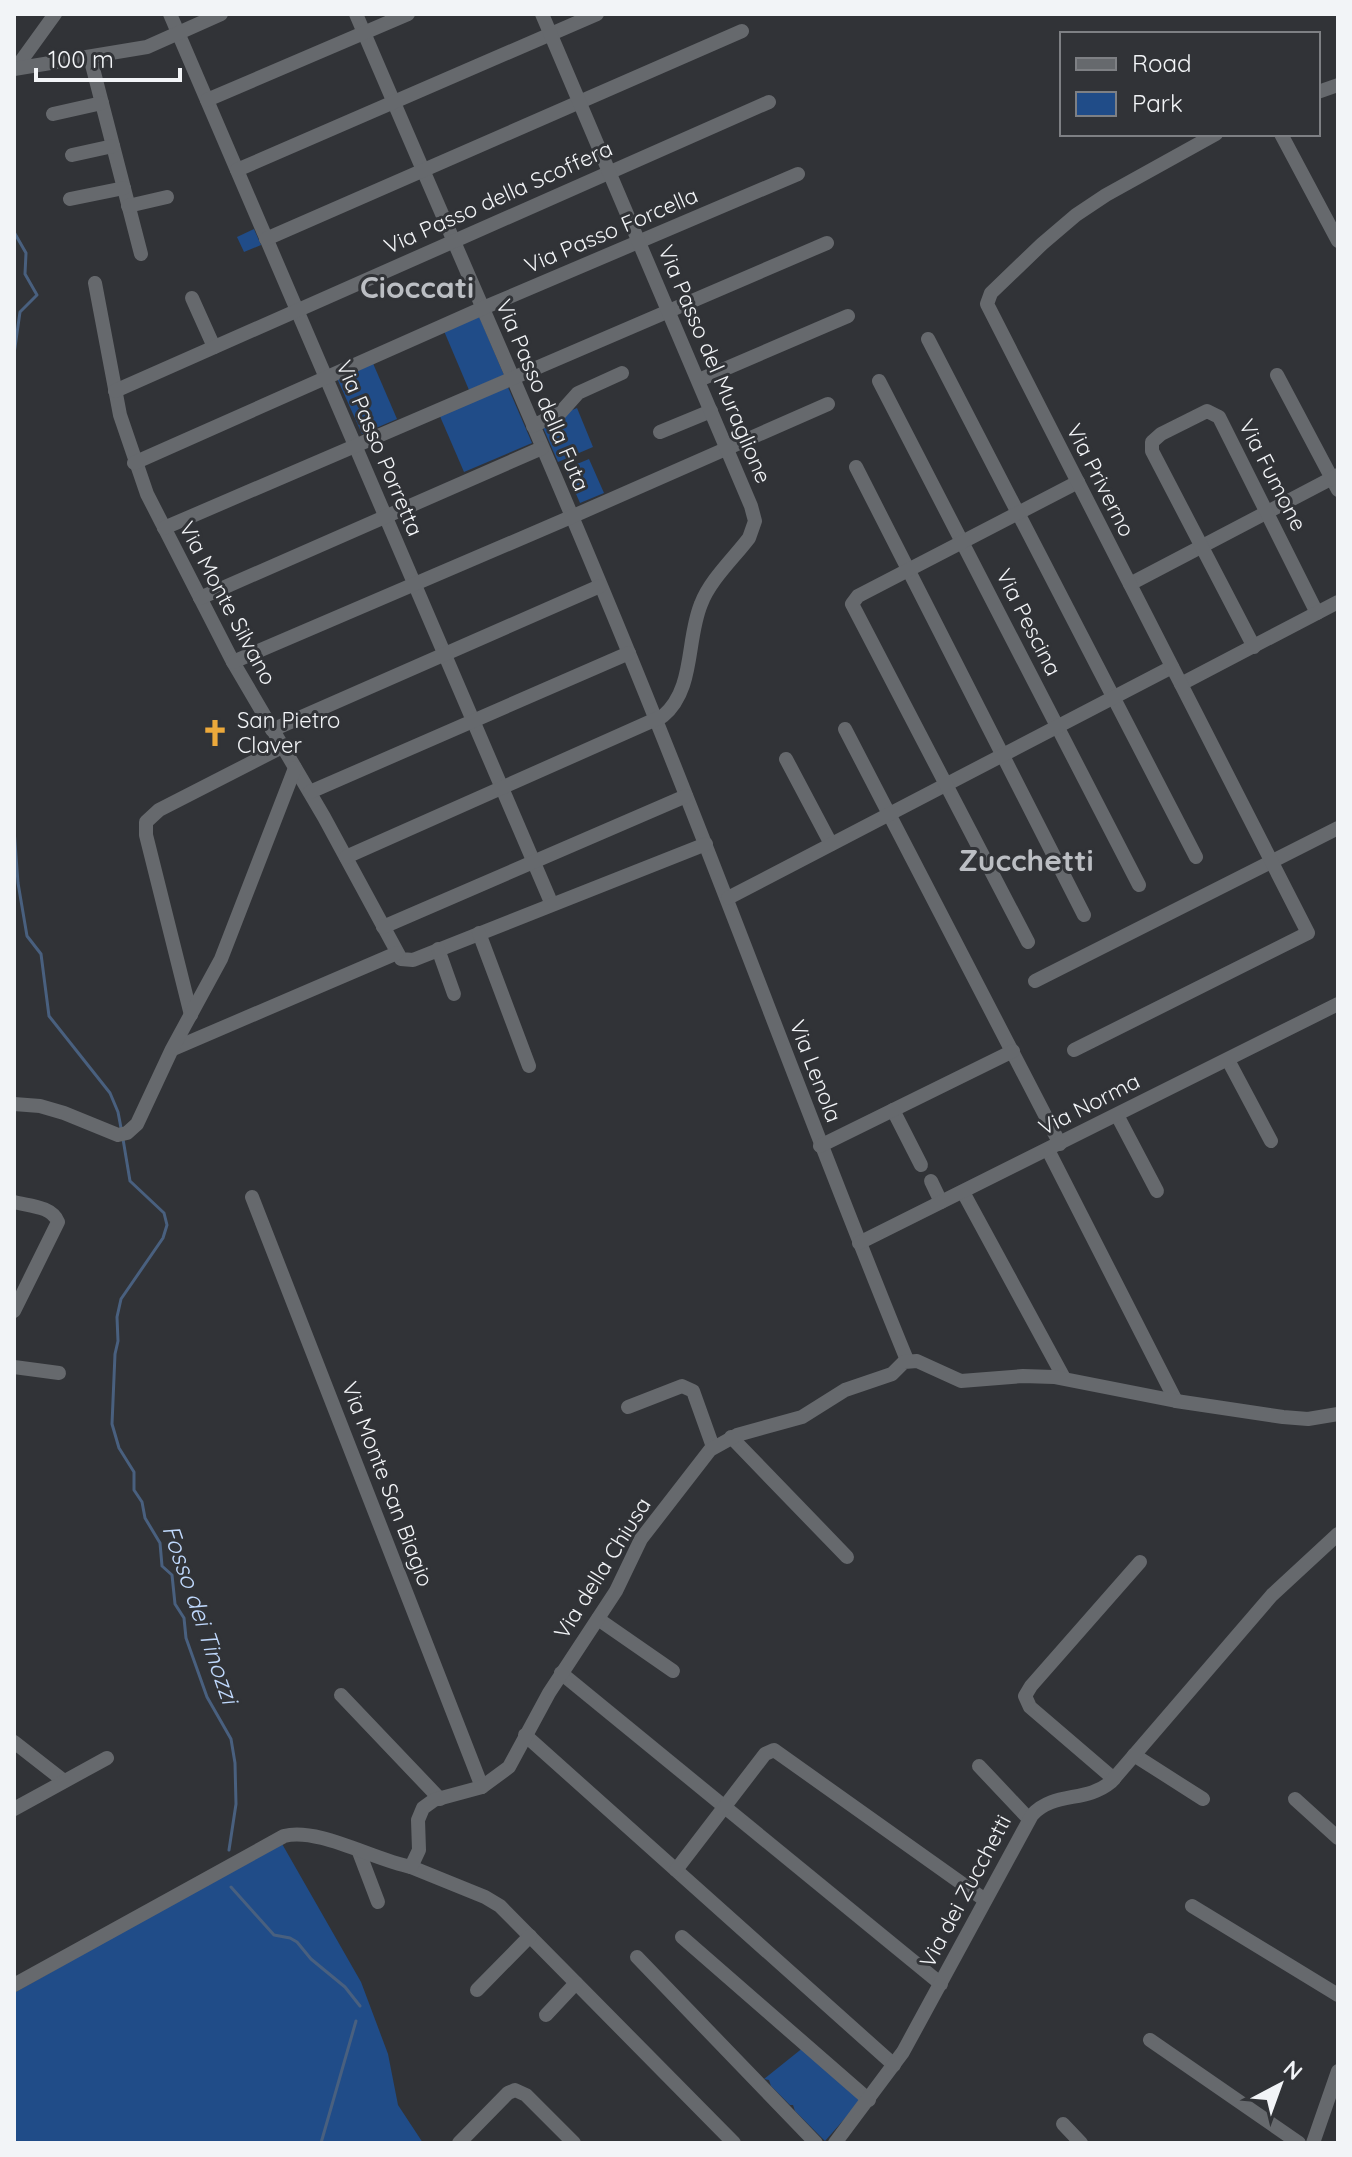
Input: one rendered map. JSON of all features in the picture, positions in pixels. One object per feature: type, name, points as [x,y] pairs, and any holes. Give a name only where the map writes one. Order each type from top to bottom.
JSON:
[{"type":"street","points":[[15,69],[55,14]]},
{"type":"street","name":"Via Passo Porretta","points":[[170,14],[550,900]]},
{"type":"street","points":[[15,69],[147,47],[221,14]]},
{"type":"street","name":"Via Passo della Futa","points":[[356,14],[513,377],[686,796]]},
{"type":"street","points":[[207,100],[408,14]]},
{"type":"street","name":"Via Passo del Muraglione","points":[[542,14],[753,510],[753,529],[703,599],[682,691],[673,707],[656,720]]},
{"type":"street","points":[[237,170],[597,14]]},
{"type":"street","points":[[266,239],[742,31]]},
{"type":"street","points":[[90,57],[141,254]]},
{"type":"street","name":"Via Passo della Scoffera","points":[[115,391],[769,102]]},
{"type":"street","points":[[53,114],[102,103]]},
{"type":"street","name":"Via Priverno","points":[[1074,1050],[1308,933],[988,307],[987,299],[1069,220],[1106,195],[1212,136]]},
{"type":"street","points":[[1282,136],[1338,241]]},
{"type":"street","points":[[72,155],[113,146]]},
{"type":"street","name":"Via Passo Forcella","points":[[134,463],[483,308],[798,174]]},
{"type":"street","points":[[70,199],[124,188]]},
{"type":"street","points":[[128,206],[167,197]]},
{"type":"street","points":[[164,528],[827,243]]},
{"type":"street","name":"Via Monte Silvano","points":[[95,283],[115,391],[134,463],[233,662],[310,792],[400,957]]},
{"type":"street","points":[[192,298],[214,347]]},
{"type":"street","points":[[699,380],[848,316]]},
{"type":"street","points":[[928,339],[1196,857]]},
{"type":"street","points":[[533,426],[561,412],[580,392],[622,373]]},
{"type":"street","points":[[1130,584],[1267,512],[1336,481],[1277,375]]},
{"type":"street","name":"Via Pescina","points":[[879,381],[1139,885]]},
{"type":"street","points":[[233,662],[828,404]]},
{"type":"street","points":[[660,432],[711,411]]},
{"type":"street","name":"Via Fumone","points":[[1254,647],[1151,449],[1155,439],[1165,432],[1207,411],[1216,414],[1317,613]]},
{"type":"street","points":[[200,598],[542,448]]},
{"type":"street","points":[[856,467],[1084,915]]},
{"type":"street","points":[[1028,942],[854,609],[853,601],[1078,482]]},
{"type":"street","points":[[272,730],[600,586]]},
{"type":"street","points":[[1181,684],[1338,602]]},
{"type":"street","points":[[310,792],[629,653]]},
{"type":"street","points":[[728,898],[1172,667]]},
{"type":"street","points":[[346,857],[656,720]]},
{"type":"street","points":[[845,729],[1013,1051],[1054,1147],[1176,1401]]},
{"type":"street","points":[[191,1015],[146,835],[146,822],[156,811],[282,747]]},
{"type":"street","points":[[786,759],[831,844]]},
{"type":"street","points":[[14,1104],[35,1105],[64,1113],[122,1134],[142,1116],[172,1049],[221,959],[295,768]]},
{"type":"street","points":[[383,927],[686,796]]},
{"type":"street","name":"Via Lenola","points":[[686,796],[728,898],[820,1146],[907,1360]]},
{"type":"street","points":[[1035,981],[1338,828]]},
{"type":"street","points":[[172,1049],[400,957],[413,960],[706,844]]},
{"type":"street","points":[[479,933],[529,1066]]},
{"type":"street","points":[[438,949],[454,994]]},
{"type":"street","name":"Via Norma","points":[[859,1243],[1338,1004]]},
{"type":"street","points":[[820,1146],[1013,1051]]},
{"type":"street","points":[[1228,1060],[1271,1141]]},
{"type":"street","points":[[893,1110],[921,1165]]},
{"type":"street","points":[[1117,1115],[1157,1191]]},
{"type":"street","points":[[931,1181],[941,1202]]},
{"type":"street","points":[[963,1192],[1064,1378]]},
{"type":"street","name":"Via Monte San Biagio","points":[[252,1197],[482,1787]]},
{"type":"street","points":[[14,1202],[49,1211],[57,1217],[57,1227],[15,1309]]},
{"type":"street","points":[[907,1360],[917,1361],[952,1379],[967,1382],[1023,1376],[1064,1378],[1176,1401],[1293,1418],[1338,1414]]},
{"type":"street","name":"Via della Chiusa","points":[[440,1799],[482,1787],[507,1770],[561,1673],[619,1586],[641,1539],[713,1447],[731,1437],[798,1419],[840,1393],[889,1376],[907,1360]]},
{"type":"street","points":[[14,1367],[59,1373]]},
{"type":"street","points":[[628,1407],[682,1386],[689,1387],[694,1392],[713,1447]]},
{"type":"street","points":[[731,1437],[847,1557]]},
{"type":"street","name":"Via dei Zucchetti","points":[[835,2143],[894,2065],[1029,1819],[1048,1801],[1090,1795],[1114,1779],[1272,1595],[1338,1534]]},
{"type":"street","points":[[1114,1779],[1030,1707],[1025,1696],[1140,1562]]},
{"type":"street","points":[[598,1619],[673,1671]]},
{"type":"street","points":[[561,1673],[941,1984]]},
{"type":"street","points":[[341,1695],[440,1799],[428,1803],[420,1813],[419,1850],[411,1867]]},
{"type":"street","points":[[525,1735],[894,2065]]},
{"type":"street","points":[[14,1742],[64,1781]]},
{"type":"street","points":[[676,1870],[765,1754],[772,1750],[781,1753],[985,1900]]},
{"type":"street","points":[[1134,1755],[1203,1799]]},
{"type":"street","points":[[14,1809],[107,1758]]},
{"type":"street","points":[[979,1766],[1029,1819]]},
{"type":"street","points":[[1295,1799],[1338,1838]]},
{"type":"street","points":[[14,1985],[280,1838],[310,1835],[411,1867],[492,1901],[734,2143]]},
{"type":"street","points":[[359,1852],[378,1902]]},
{"type":"street","points":[[1192,1906],[1338,1995]]},
{"type":"street","points":[[477,1990],[530,1936]]},
{"type":"street","points":[[682,1937],[869,2100]]},
{"type":"street","points":[[637,1957],[816,2143]]},
{"type":"street","points":[[546,2015],[576,1983]]},
{"type":"street","points":[[1150,2040],[1299,2143]]},
{"type":"street","points":[[1313,2143],[1338,2071]]},
{"type":"street","points":[[459,2143],[508,2093],[515,2090],[523,2093],[574,2143]]},
{"type":"street","points":[[1063,2124],[1081,2143]]},
{"type":"green space","points":[[254,229],[261,245],[244,252],[237,237]]},
{"type":"green space","points":[[479,316],[504,375],[469,390],[444,331]]},
{"type":"green space","points":[[372,361],[397,419],[362,434],[336,376]]},
{"type":"green space","points":[[507,385],[532,443],[464,472],[439,414]]},
{"type":"green space","points":[[577,408],[593,447],[558,462],[541,423]]},
{"type":"green space","points":[[589,459],[604,493],[580,503],[565,469]]},
{"type":"green space","points":[[281,1842],[361,1982],[388,2054],[398,2105],[423,2143],[14,2143],[14,1993]]},
{"type":"green space","points":[[804,2047],[862,2099],[825,2141],[771,2086],[769,2080],[764,2079]]},
{"type":"waterway","name":"Fosso dei Tinozzi","points":[[14,232],[26,253],[25,274],[37,295],[20,312],[14,354]]},
{"type":"waterway","name":"Fosso dei Tinozzi","points":[[14,829],[18,883],[27,936],[41,954],[49,1016],[110,1093],[121,1128]]},
{"type":"waterway","name":"Fosso dei Tinozzi","points":[[123,1139],[130,1181],[164,1213],[167,1225],[163,1238],[121,1299],[117,1317],[112,1424],[119,1448],[134,1472],[134,1490],[142,1502],[145,1518],[160,1543],[162,1566],[172,1575],[175,1604],[184,1618],[186,1638],[207,1697],[231,1739],[236,1804],[229,1850]]},
{"type":"waterway","name":"Fosso dei Tinozzi","points":[[231,1887],[274,1935],[297,1942],[311,1959],[345,1987],[360,2006]]},
{"type":"waterway","name":"Fosso dei Tinozzi","points":[[321,2143],[356,2021]]},
{"type":"place","name":"San Pietro Claver","points":[[215,733]]},
{"type":"district","name":"Cioccati","points":[[417,287]]},
{"type":"district","name":"Zucchetti","points":[[1026,860]]}]
